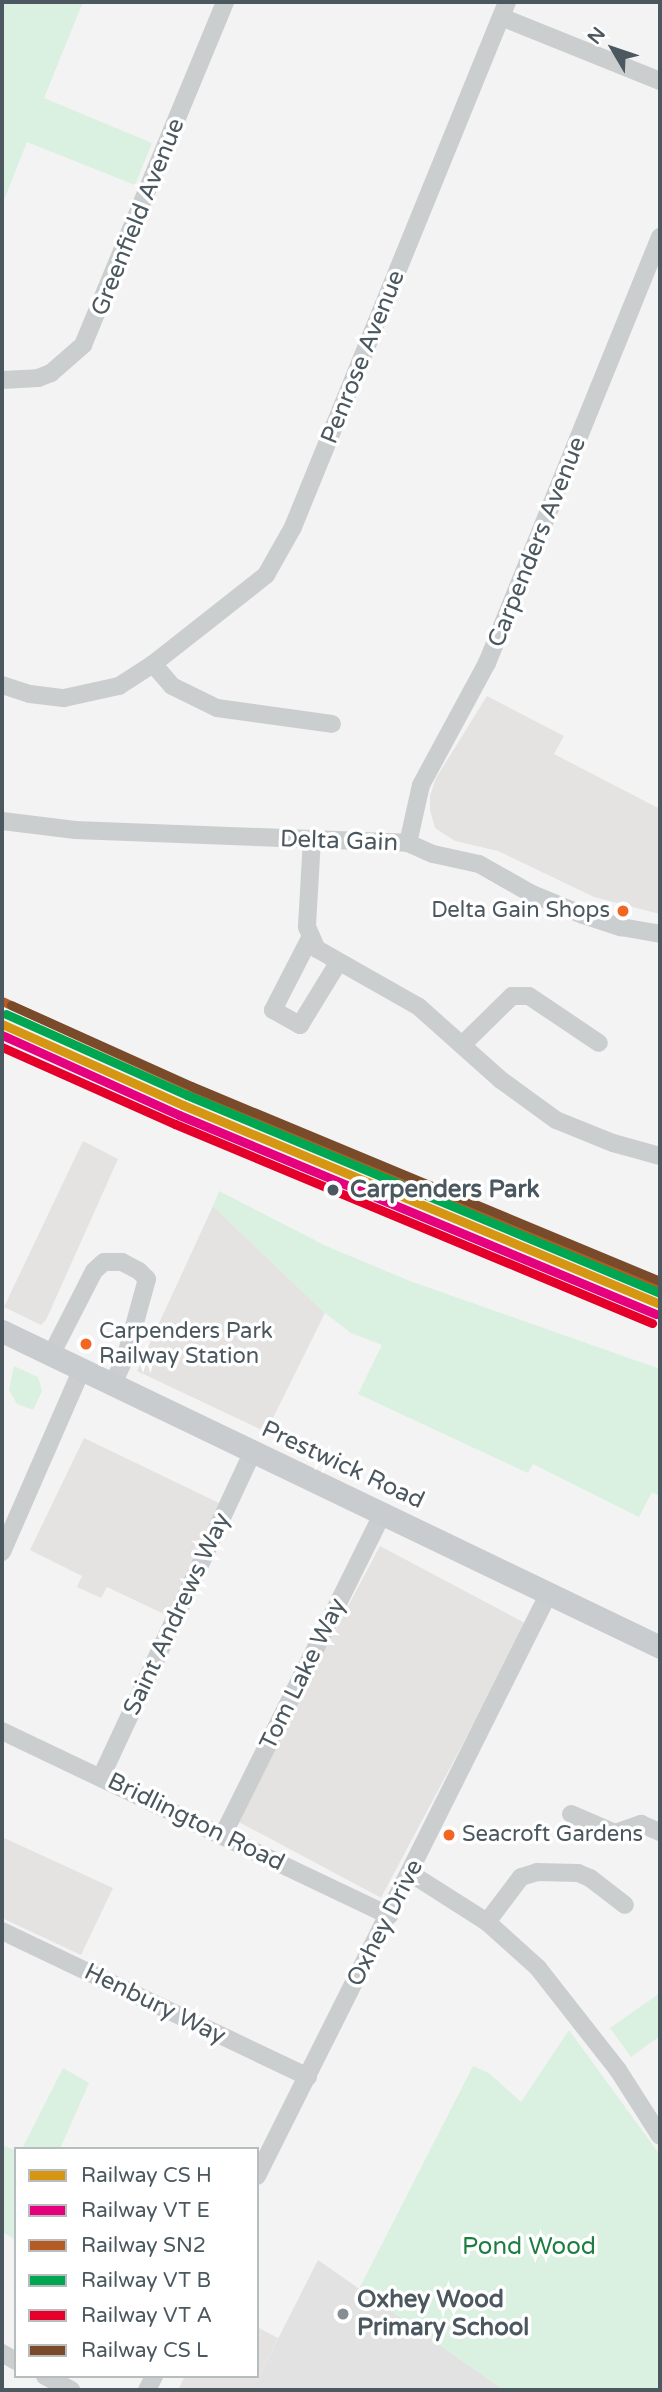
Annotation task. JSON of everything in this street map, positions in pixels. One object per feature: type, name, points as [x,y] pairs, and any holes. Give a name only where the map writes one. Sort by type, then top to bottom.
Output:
[{"type":"main road","name":"Prestwick Road","points":[[2,1331],[660,1647]]},
{"type":"street","name":"Greenfield Avenue","points":[[2,380],[28,380],[51,373],[83,345],[225,2]]},
{"type":"street","points":[[504,9],[660,81]]},
{"type":"street","name":"Penrose Avenue","points":[[2,685],[43,696],[81,696],[118,686],[153,664],[260,582],[285,545],[504,9]]},
{"type":"street","name":"Carpenders Avenue","points":[[408,843],[421,785],[487,663],[660,237]]},
{"type":"street","points":[[153,664],[173,686],[217,708],[332,724]]},
{"type":"street","name":"Delta Gain","points":[[2,821],[75,830],[408,843],[433,854],[479,864],[530,893],[583,915],[621,927],[660,934]]},
{"type":"street","points":[[312,839],[307,927],[317,949],[397,992],[437,1021],[516,1092],[556,1120],[613,1143],[660,1156]]},
{"type":"street","points":[[310,938],[273,1010],[300,1026],[338,962]]},
{"type":"street","points":[[462,1045],[512,996],[528,996],[599,1043]]},
{"type":"street","points":[[51,1355],[94,1271],[104,1262],[122,1262],[139,1271],[147,1279],[126,1355],[113,1384]]},
{"type":"street","points":[[2,1552],[82,1369]]},
{"type":"street","name":"Saint Andrews Way","points":[[102,1777],[253,1451]]},
{"type":"street","name":"Tom Lake Way","points":[[223,1835],[383,1512]]},
{"type":"street","name":"Oxhey Drive","points":[[259,2172],[548,1595]]},
{"type":"street","name":"Bridlington Road","points":[[2,1731],[389,1916]]},
{"type":"street","points":[[571,1814],[615,1833],[641,1824],[660,1832]]},
{"type":"street","points":[[487,1922],[521,1877],[537,1872],[578,1873],[590,1878],[625,1905]]},
{"type":"street","points":[[410,1874],[487,1922],[555,1987],[618,2070],[660,2136]]},
{"type":"street","name":"Henbury Way","points":[[2,1931],[308,2077]]},
{"type":"street","points":[[49,2378],[71,2390]]},
{"type":"shaded area","name":"Delta Gain Shops","points":[[487,696],[564,736],[554,754],[660,809],[660,914],[594,897],[498,851],[455,841],[435,828],[430,810],[430,796],[436,778]]},
{"type":"shaded area","points":[[83,1141],[118,1159],[46,1320],[41,1325],[4,1307]]},
{"type":"shaded area","points":[[213,1206],[325,1313],[266,1432],[137,1371]]},
{"type":"shaded area","points":[[84,1438],[219,1503],[166,1615],[107,1587],[101,1598],[77,1587],[82,1576],[30,1550]]},
{"type":"shaded area","points":[[380,1546],[527,1624],[381,1898],[234,1820]]},
{"type":"shaded area","points":[[2,1837],[113,1888],[81,1955],[2,1918]]},
{"type":"shaded area","name":"Oxhey Wood Primary School","points":[[318,2260],[504,2390],[252,2390]]},
{"type":"shaded area","points":[[259,2328],[278,2338],[259,2376]]},
{"type":"shaded area","points":[[184,2378],[258,2378],[252,2390],[178,2390]]},
{"type":"green space","points":[[2,2],[83,2],[44,98],[152,143],[135,185],[27,142],[2,205]]},
{"type":"green space","points":[[219,1191],[326,1246],[410,1281],[660,1369],[660,1496],[652,1492],[639,1517],[533,1464],[528,1473],[358,1394],[382,1345],[351,1333],[325,1313],[213,1206]]},
{"type":"green space","points":[[14,1366],[38,1377],[42,1391],[33,1410],[17,1404],[9,1390]]},
{"type":"green space","points":[[660,1993],[660,2036],[631,2057],[610,2028]]},
{"type":"green space","name":"Pond Wood","points":[[569,2030],[660,2155],[660,2390],[504,2390],[359,2289],[473,2066],[489,2073],[521,2102]]},
{"type":"green space","points":[[63,2068],[89,2083],[61,2147],[23,2147]]},
{"type":"green space","points":[[2,2145],[14,2150],[14,2238],[2,2232]]},
{"type":"transit line","points":[[11,1005],[191,1086],[660,1281]]},
{"type":"transit line","points":[[6,1014],[187,1095],[660,1293]]},
{"type":"transit line","points":[[2,1024],[183,1105],[660,1304]]},
{"type":"transit line","points":[[2,1035],[179,1115],[656,1314]]},
{"type":"transit line","points":[[2,1047],[175,1124],[652,1323]]},
{"type":"rail line","name":"SN2","points":[[2,1001],[195,1089],[660,1284]]},
{"type":"place","name":"Delta Gain Shops","points":[[623,911]]},
{"type":"place","name":"Carpenders Park","points":[[333,1190]]},
{"type":"place","name":"Carpenders Park Railway Station","points":[[86,1344]]},
{"type":"place","name":"Seacroft Gardens","points":[[449,1835]]},
{"type":"place","name":"Oxhey Wood Primary School","points":[[343,2314]]}]
